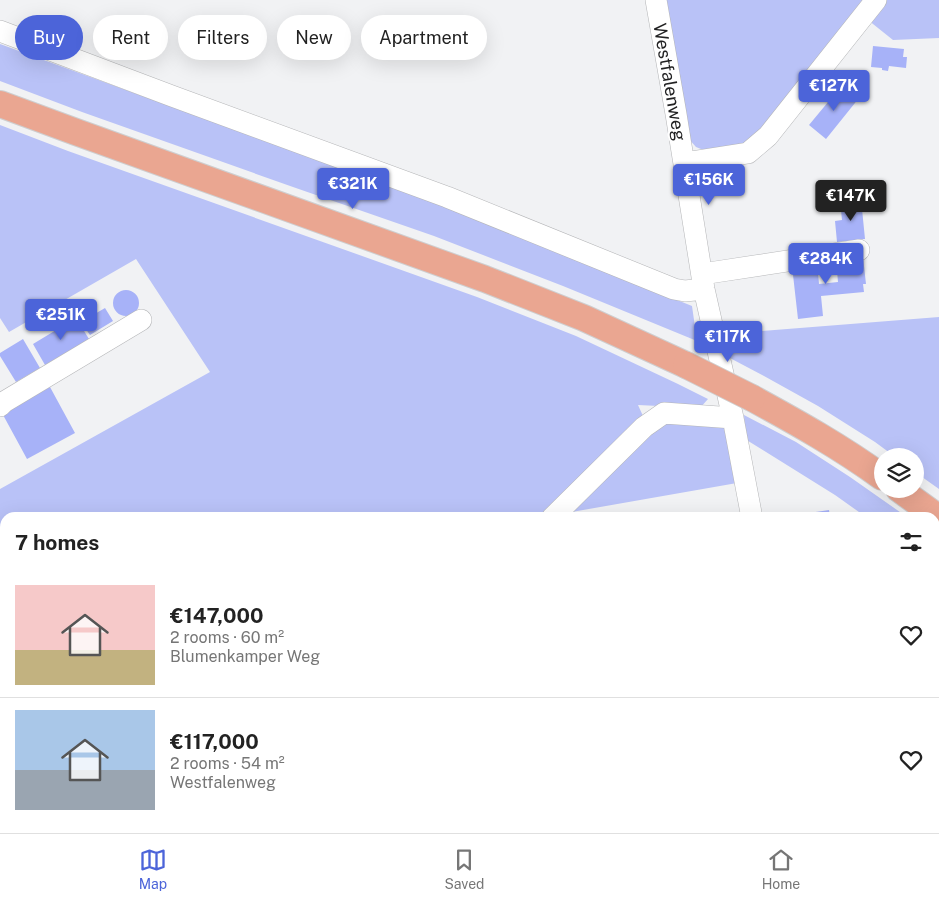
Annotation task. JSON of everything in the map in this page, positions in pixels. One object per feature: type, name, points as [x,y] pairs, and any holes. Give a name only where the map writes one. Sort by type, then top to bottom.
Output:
[{"type":"main road","points":[[0,104],[485,279],[584,318],[686,364],[752,398],[804,426],[874,471]]},
{"type":"main road","points":[[911,498],[931,512]]},
{"type":"street","name":"Westfalenweg","points":[[656,0],[703,281],[733,418],[751,512]]},
{"type":"street","points":[[684,163],[748,153],[768,136],[876,0]]},
{"type":"street","points":[[0,31],[447,197],[674,289],[685,291],[703,281],[859,250]]},
{"type":"street","points":[[0,406],[141,320]]},
{"type":"street","points":[[558,512],[644,427],[664,413],[733,418]]},
{"type":"shaded area","points":[[662,0],[865,0],[750,145],[706,151],[696,147],[689,139]]},
{"type":"shaded area","points":[[884,0],[939,0],[939,38],[893,40],[868,20]]},
{"type":"shaded area","points":[[0,44],[15,49],[15,60],[44,60],[443,206],[692,306],[697,341],[434,236],[82,112],[0,81]]},
{"type":"shaded area","points":[[0,125],[477,297],[576,336],[708,399],[700,408],[638,405],[643,416],[548,512],[0,512],[0,489],[210,372],[136,259],[9,332],[0,318]]},
{"type":"shaded area","points":[[939,317],[939,489],[924,478],[924,448],[883,448],[818,406],[728,357],[723,334]]},
{"type":"shaded area","points":[[744,415],[796,442],[874,494],[874,498],[880,498],[900,512],[859,512],[745,439]]},
{"type":"shaded area","points":[[662,423],[727,426],[737,483],[567,512]]},
{"type":"building","points":[[873,46],[904,49],[903,57],[907,57],[906,68],[889,66],[888,71],[882,70],[882,68],[871,67]]},
{"type":"building","points":[[843,84],[859,98],[826,139],[809,125]]},
{"type":"building","points":[[861,199],[865,239],[837,242],[835,221],[842,220],[840,201]]},
{"type":"building","points":[[863,257],[866,284],[863,284],[864,292],[821,296],[823,316],[798,319],[792,266],[817,262],[819,284],[838,282],[836,260]]},
{"type":"building","points":[[126,290],[135,294],[139,303],[135,312],[126,316],[117,312],[113,303],[117,294]]},
{"type":"building","points":[[105,308],[113,321],[90,335],[81,322]]},
{"type":"building","points":[[76,318],[89,339],[45,365],[33,344]]},
{"type":"building","points":[[23,339],[40,368],[16,382],[0,353]]},
{"type":"building","points":[[50,387],[75,433],[27,459],[2,413]]}]
